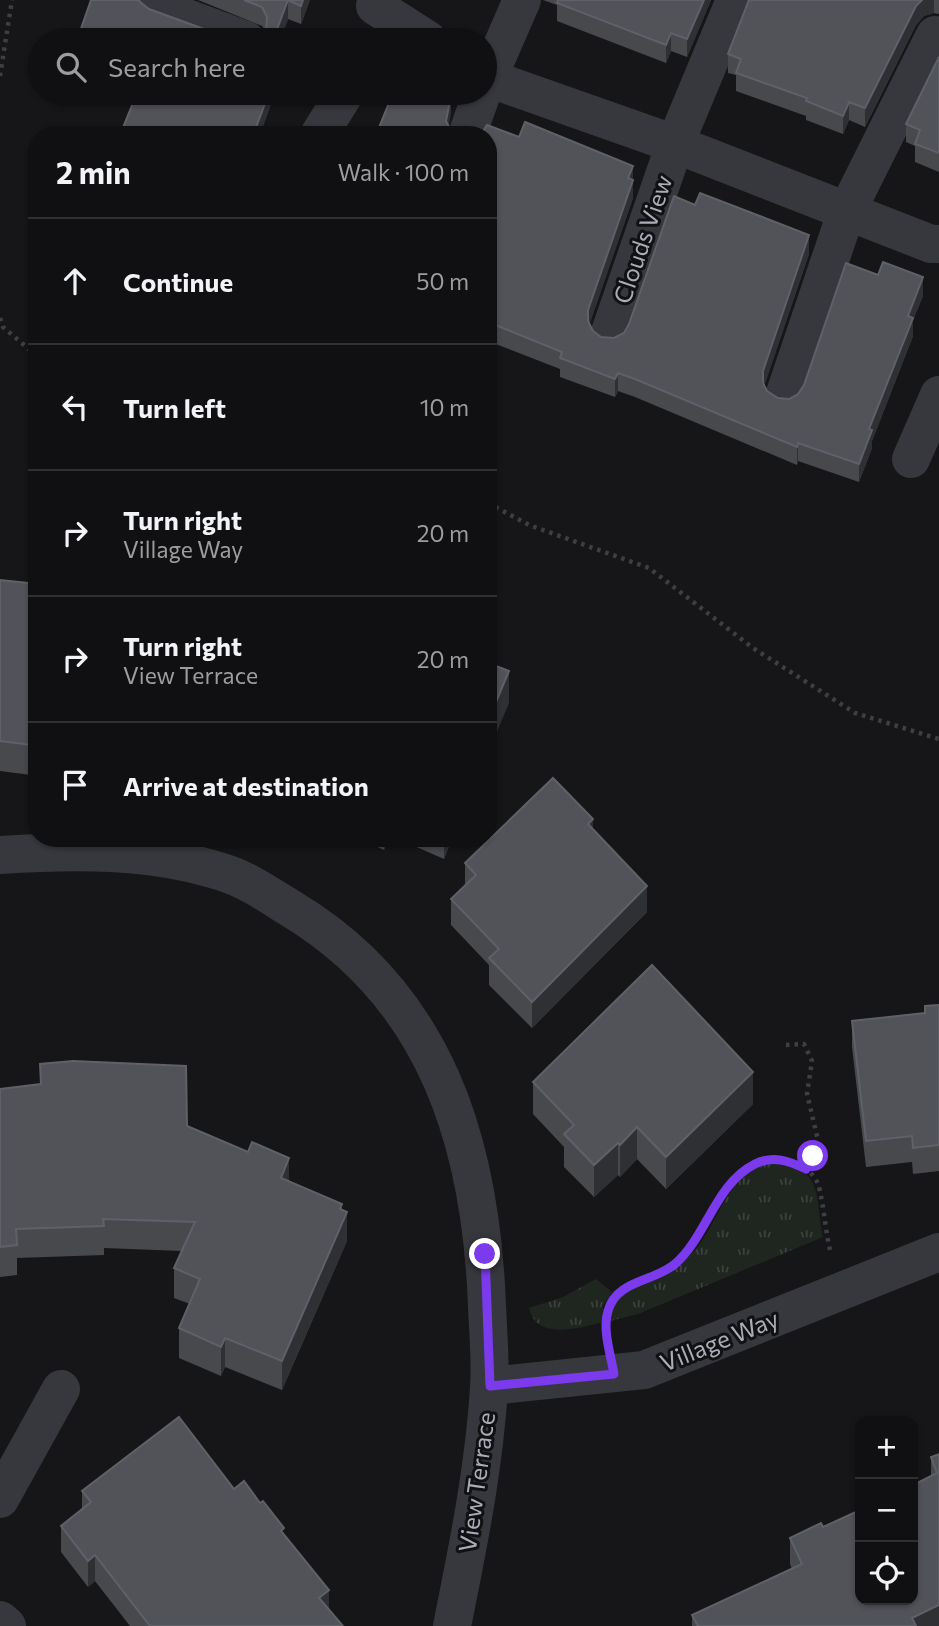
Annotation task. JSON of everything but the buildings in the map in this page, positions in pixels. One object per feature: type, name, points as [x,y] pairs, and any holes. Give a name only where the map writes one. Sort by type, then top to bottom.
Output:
[{"type":"street","points":[[497,56],[522,0]]},
{"type":"street","name":"Clouds View","points":[[609,335],[675,144],[735,0]]},
{"type":"street","points":[[157,7],[214,28]]},
{"type":"street","points":[[381,16],[404,28]]},
{"type":"street","points":[[783,396],[846,213],[934,35]]},
{"type":"street","name":"Clouds View","points":[[497,87],[675,144],[846,213],[931,244],[939,244]]},
{"type":"street","points":[[325,126],[338,105]]},
{"type":"street","points":[[470,126],[477,105]]},
{"type":"street","name":"View Terrace","points":[[0,855],[75,850],[173,859],[225,873],[320,926],[363,964],[397,1004],[428,1050],[451,1099],[469,1154],[485,1254],[490,1386],[474,1518],[452,1626]]},
{"type":"street","name":"Village Way","points":[[490,1386],[644,1370],[939,1252]]},
{"type":"street","points":[[0,1499],[61,1389]]},
{"type":"street","points":[[0,1619],[7,1626]]},
{"type":"path","points":[[0,76],[12,0]]},
{"type":"path","points":[[0,318],[1,327],[28,349]]},
{"type":"path","points":[[497,508],[529,524],[649,568],[753,648],[855,713],[939,739]]},
{"type":"path","points":[[786,1045],[804,1044],[812,1061],[807,1094],[818,1140],[806,1169]]},
{"type":"path","points":[[614,1374],[607,1311],[615,1295],[674,1265],[694,1245],[721,1196],[755,1164],[775,1159],[806,1169],[817,1181],[826,1237],[842,1291]]},
{"type":"green space","points":[[776,1162],[792,1165],[810,1179],[818,1199],[823,1237],[638,1314],[610,1321],[612,1309],[628,1292],[688,1257],[699,1245],[734,1187],[745,1176],[759,1167]]},
{"type":"green space","points":[[596,1279],[612,1292],[603,1306],[604,1322],[560,1330],[550,1329],[534,1319],[529,1308],[563,1297]]},
{"type":"route","points":[[485,1254],[490,1386],[545,1383],[614,1374],[607,1311],[615,1295],[628,1286],[674,1265],[694,1245],[721,1196],[755,1164],[775,1159],[806,1169],[813,1156]]}]
